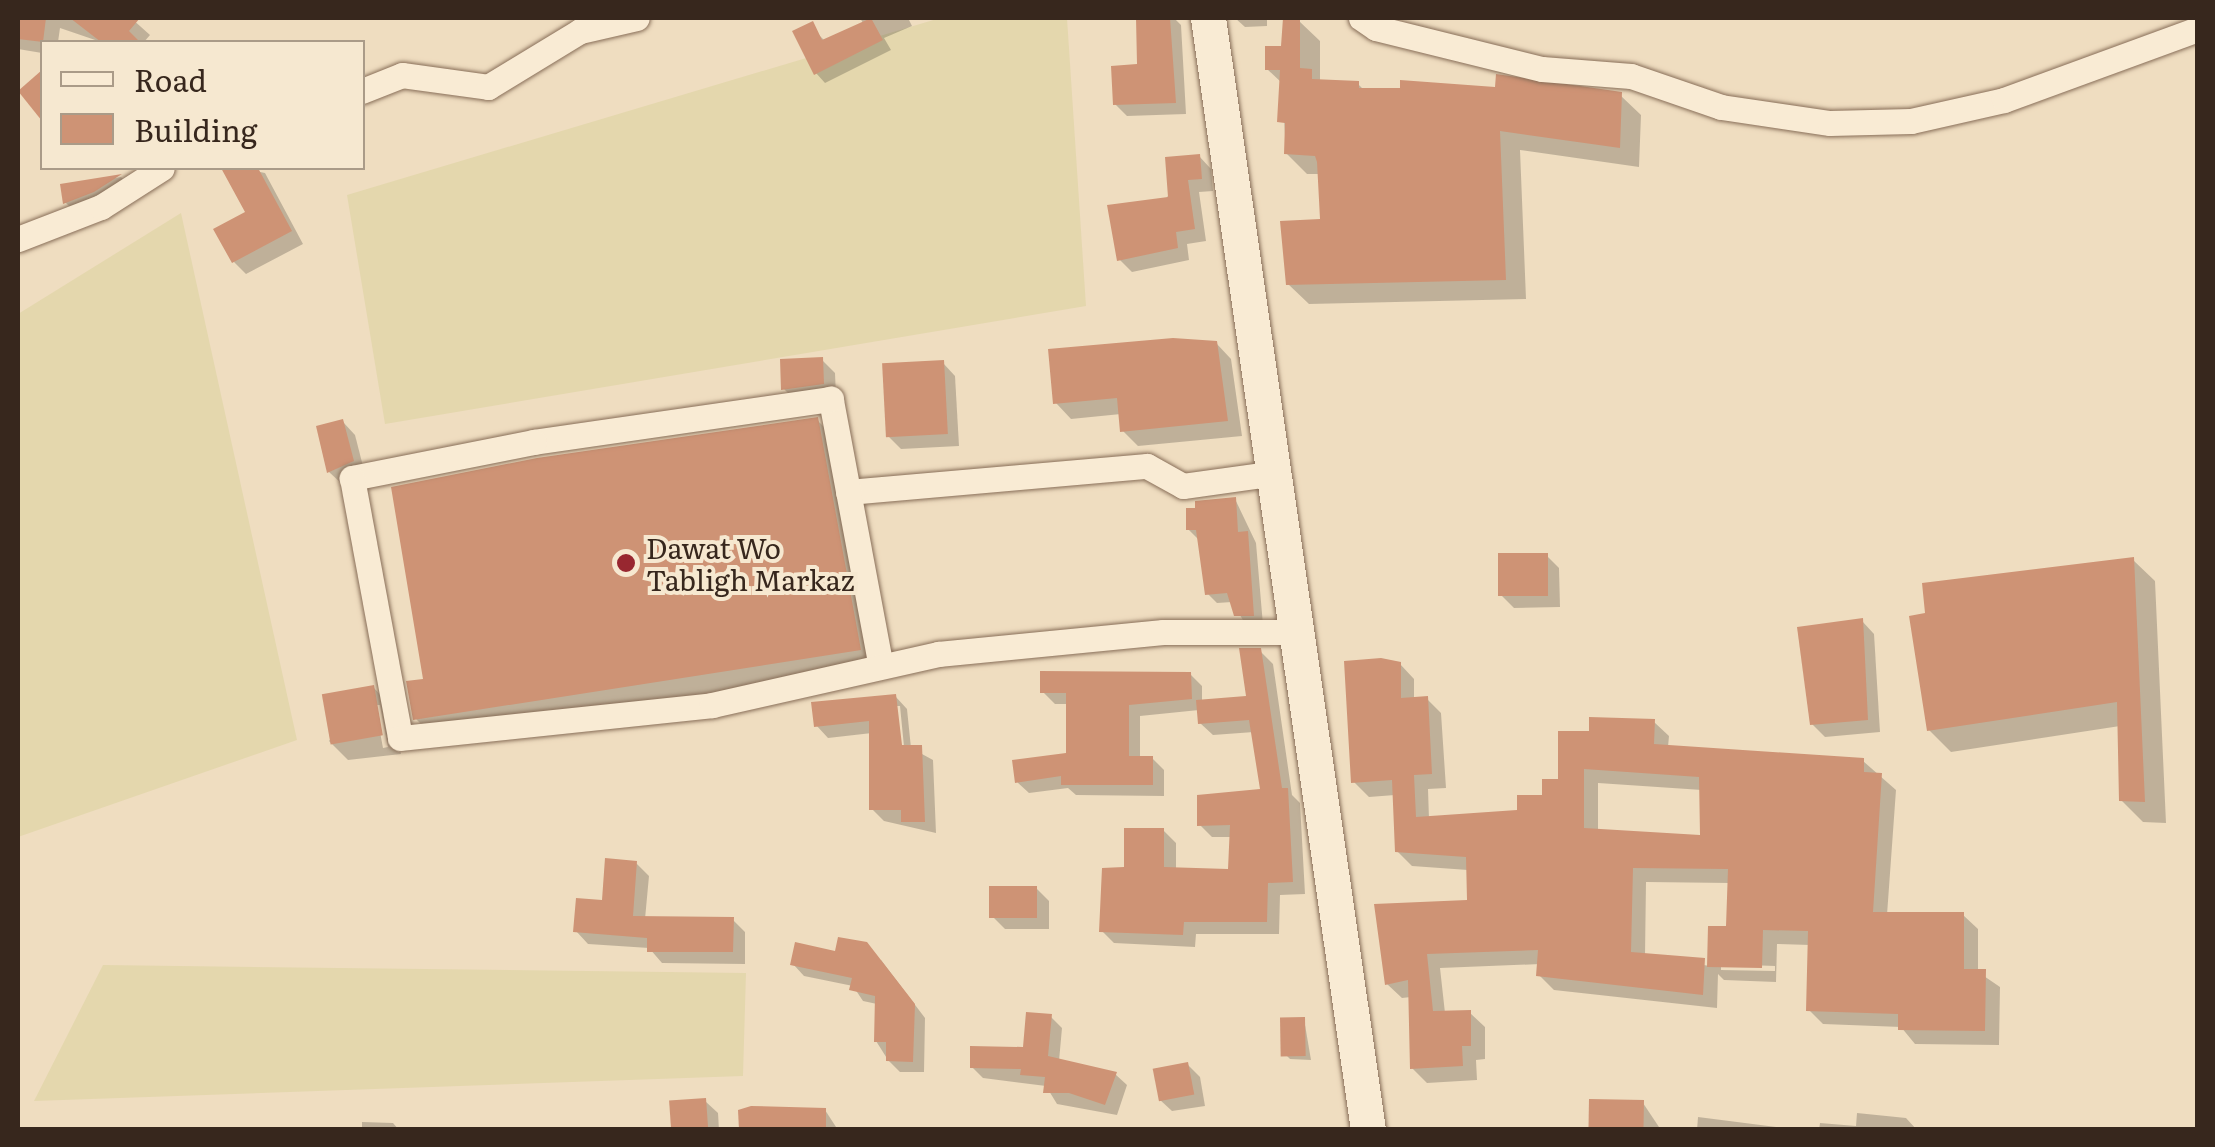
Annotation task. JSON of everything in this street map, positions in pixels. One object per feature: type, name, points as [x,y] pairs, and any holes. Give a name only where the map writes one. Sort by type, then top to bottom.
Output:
[{"type":"main road","points":[[1208,18],[1368,1130]]},
{"type":"street","points":[[365,90],[402,75],[488,87],[580,32],[636,18]]},
{"type":"street","points":[[1362,18],[1376,28],[1542,69],[1630,76],[1721,107],[1830,123],[1911,121],[2004,100],[2198,28]]},
{"type":"street","points":[[18,239],[101,207],[159,170]]},
{"type":"street","points":[[880,662],[832,399],[534,442],[352,478],[400,738],[712,705],[880,662],[1164,632],[1298,632]]},
{"type":"street","points":[[848,492],[1147,466],[1183,486],[1275,473]]},
{"type":"shaded area","points":[[940,18],[1067,18],[1086,306],[385,424],[347,195]]},
{"type":"shaded area","points":[[181,213],[297,740],[18,837],[18,314]]},
{"type":"shaded area","points":[[103,965],[746,973],[743,1076],[34,1101]]},
{"type":"building","points":[[18,18],[46,18],[43,40],[18,39]]},
{"type":"building","points":[[70,18],[140,18],[129,31],[138,40],[98,40]]},
{"type":"building","points":[[871,18],[883,40],[814,75],[792,31],[813,21],[822,40]]},
{"type":"building","points":[[1136,18],[1170,18],[1176,103],[1113,105],[1111,66],[1137,64]]},
{"type":"building","points":[[1283,18],[1300,18],[1300,68],[1312,69],[1312,79],[1359,81],[1359,88],[1400,88],[1400,80],[1495,87],[1496,74],[1622,92],[1620,148],[1500,131],[1506,280],[1286,285],[1280,221],[1320,219],[1315,156],[1284,154],[1285,123],[1277,122],[1280,70],[1265,70],[1265,46],[1281,46]]},
{"type":"building","points":[[40,72],[40,118],[18,91]]},
{"type":"building","points":[[1200,154],[1202,179],[1188,180],[1195,229],[1176,232],[1178,248],[1117,261],[1107,205],[1168,197],[1165,157]]},
{"type":"building","points":[[222,170],[259,170],[292,231],[232,263],[213,229],[245,212]]},
{"type":"building","points":[[122,174],[94,192],[63,204],[60,184]]},
{"type":"building","points":[[1173,338],[1217,341],[1228,421],[1120,432],[1117,398],[1053,404],[1048,349]]},
{"type":"building","points":[[823,357],[824,384],[781,390],[780,359]]},
{"type":"building","points":[[944,360],[948,434],[886,437],[882,363]]},
{"type":"building","name":"Dawat Wo Tabligh Markaz","points":[[818,417],[861,650],[413,720],[406,681],[423,679],[391,487],[537,458]]},
{"type":"building","points":[[343,419],[354,461],[327,473],[316,426]]},
{"type":"building","points":[[1236,497],[1238,532],[1248,531],[1254,616],[1234,616],[1227,593],[1205,595],[1196,530],[1186,530],[1186,508],[1195,508],[1195,501]]},
{"type":"building","points":[[1498,553],[1548,553],[1548,596],[1498,596]]},
{"type":"building","points":[[2134,557],[2145,802],[2119,801],[2117,702],[1927,731],[1909,616],[1925,613],[1922,583]]},
{"type":"building","points":[[1863,618],[1868,720],[1810,725],[1797,627]]},
{"type":"building","points":[[1239,648],[1261,648],[1282,788],[1288,788],[1293,882],[1268,883],[1267,922],[1184,922],[1183,935],[1099,932],[1102,868],[1124,867],[1124,828],[1164,828],[1164,867],[1228,869],[1230,825],[1197,826],[1197,795],[1260,789],[1249,720],[1198,724],[1196,700],[1246,696]]},
{"type":"building","points":[[1381,658],[1401,662],[1401,698],[1428,696],[1432,774],[1414,775],[1416,817],[1517,810],[1517,795],[1542,795],[1542,779],[1558,779],[1558,731],[1589,731],[1589,717],[1655,719],[1654,744],[1864,758],[1864,772],[1882,773],[1873,912],[1964,912],[1964,969],[1986,969],[1985,1031],[1898,1030],[1898,1014],[1806,1011],[1808,931],[1763,930],[1762,968],[1707,967],[1708,926],[1726,926],[1728,869],[1633,868],[1631,952],[1705,958],[1703,995],[1536,976],[1538,950],[1427,954],[1433,1011],[1471,1010],[1471,1046],[1462,1046],[1463,1066],[1410,1069],[1408,980],[1385,985],[1374,904],[1467,900],[1466,857],[1395,852],[1392,780],[1351,783],[1344,661]],"holes":[[[1584,769],[1699,777],[1700,835],[1584,828]]]},
{"type":"building","points":[[1040,671],[1191,672],[1192,699],[1129,705],[1129,756],[1153,756],[1153,785],[1061,785],[1061,776],[1015,783],[1012,760],[1066,753],[1066,693],[1040,693]]},
{"type":"building","points":[[374,685],[383,735],[331,744],[322,694]]},
{"type":"building","points":[[896,694],[902,745],[922,745],[925,822],[901,822],[901,810],[869,810],[869,721],[814,727],[811,702]]},
{"type":"building","points":[[605,858],[637,861],[633,916],[734,917],[733,952],[647,952],[647,938],[573,932],[576,898],[602,900]]},
{"type":"building","points":[[989,886],[1037,886],[1037,918],[989,918]]},
{"type":"building","points":[[838,937],[867,942],[915,1004],[913,1062],[886,1061],[886,1042],[874,1042],[875,996],[849,990],[852,978],[790,965],[795,942],[835,951]]},
{"type":"building","points":[[1026,1012],[1052,1014],[1048,1056],[1117,1072],[1105,1105],[1069,1093],[1043,1093],[1045,1077],[1020,1075],[1021,1069],[970,1068],[970,1046],[1023,1047]]},
{"type":"building","points":[[1280,1017],[1305,1017],[1306,1056],[1281,1056]]},
{"type":"building","points":[[1188,1062],[1194,1094],[1159,1101],[1153,1069]]},
{"type":"building","points":[[706,1098],[708,1130],[671,1130],[669,1101]]},
{"type":"building","points":[[1589,1099],[1644,1100],[1643,1130],[1588,1130]]},
{"type":"building","points":[[751,1106],[826,1108],[826,1130],[739,1130],[738,1110]]},
{"type":"place","name":"Dawat Wo Tabligh Markaz","points":[[626,563]]}]
